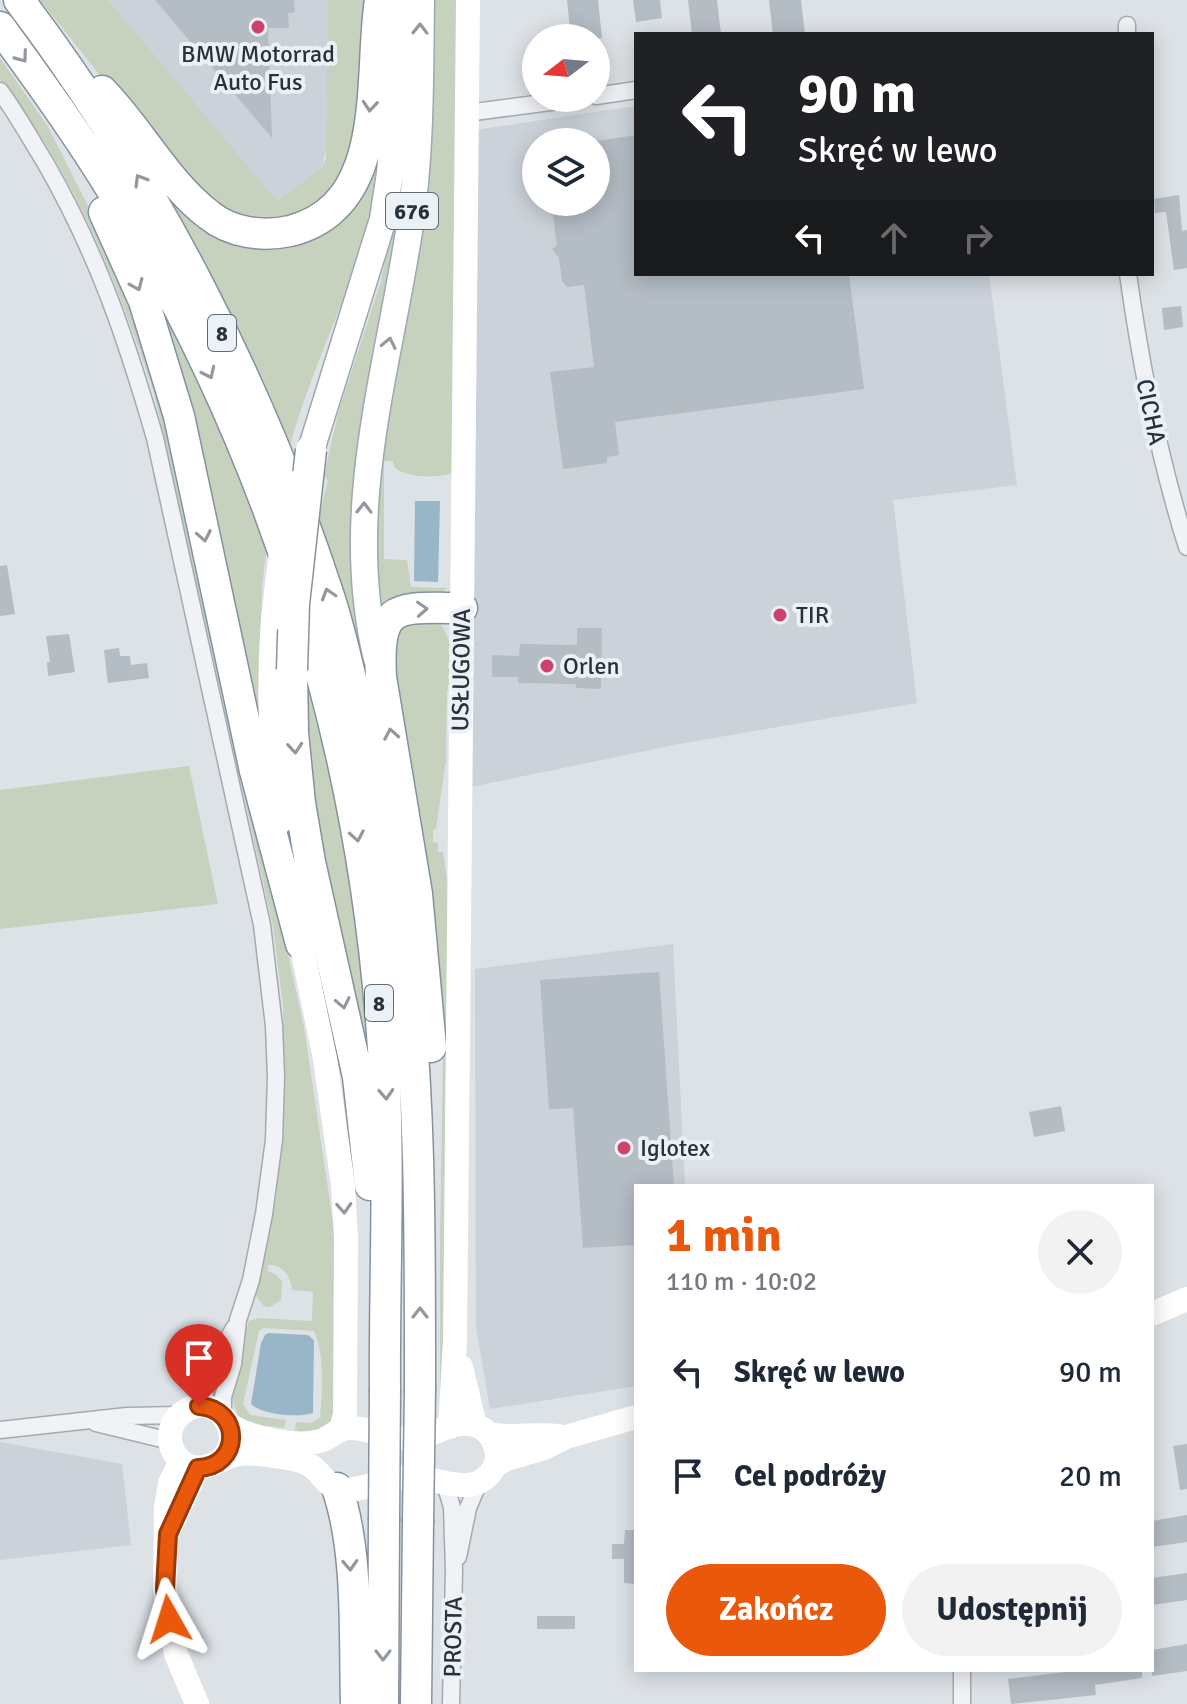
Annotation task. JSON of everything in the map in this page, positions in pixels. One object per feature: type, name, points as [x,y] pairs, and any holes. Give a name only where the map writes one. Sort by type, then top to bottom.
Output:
[{"type":"highway","name":"8","points":[[19,0],[133,168],[207,300],[268,431],[328,593],[372,770],[403,947],[414,1086],[420,1236],[416,1704]]},
{"type":"highway","points":[[37,25],[116,105],[188,197],[211,217],[230,227],[263,234],[301,228],[322,216],[344,197],[357,178],[367,147],[380,0]]},
{"type":"highway","name":"8","points":[[0,27],[116,197],[167,286],[246,453],[286,554],[323,677],[364,879],[382,1031],[387,1129],[383,1704]]},
{"type":"highway","points":[[44,88],[120,245],[163,357],[179,416],[255,771],[301,944]]},
{"type":"highway","points":[[311,450],[294,604],[293,733],[310,862],[358,1077],[384,1333]]},
{"type":"highway","points":[[420,1236],[429,1141],[431,1028],[413,865],[381,677],[380,642],[389,619],[401,611],[462,608]]},
{"type":"highway","points":[[328,1480],[344,1510],[350,1554],[356,1704]]},
{"type":"main road","name":"676","points":[[311,450],[383,219],[393,130],[395,0]]},
{"type":"main road","name":"676","points":[[381,677],[364,586],[364,490],[414,200],[421,0]]},
{"type":"street","name":"USŁUGOWA","points":[[455,1341],[468,0]]},
{"type":"street","points":[[610,94],[634,90]]},
{"type":"street","points":[[0,91],[27,132],[85,236],[134,364],[155,438],[262,925],[274,1026],[274,1140],[251,1280],[238,1320],[189,1410],[173,1424],[192,1458]]},
{"type":"street","points":[[467,113],[522,106]]},
{"type":"street","name":"CICHA","points":[[1128,276],[1139,355],[1159,448],[1182,512],[1187,547]]},
{"type":"street","points":[[311,450],[299,478],[286,524],[273,618],[268,702],[279,819],[325,1059],[343,1185],[346,1238],[345,1398],[333,1434],[318,1452],[328,1480]]},
{"type":"street","points":[[1154,1313],[1187,1299]]},
{"type":"street","points":[[197,1704],[176,1654],[169,1619],[165,1577],[166,1508],[170,1483],[192,1458],[231,1444],[223,1397],[233,1364],[238,1320]]},
{"type":"street","points":[[450,1427],[455,1341]]},
{"type":"street","points":[[455,1341],[482,1430],[495,1448],[487,1474]]},
{"type":"street","points":[[0,1430],[214,1409],[226,1420],[262,1439],[312,1443],[354,1429],[408,1439],[428,1436],[450,1427],[482,1430],[502,1437],[543,1434],[566,1437]]},
{"type":"street","points":[[83,1420],[192,1458],[267,1455],[309,1463],[328,1480],[351,1490],[406,1476],[465,1485],[487,1474],[504,1460],[544,1448],[566,1437],[634,1418]]},
{"type":"street","name":"PROSTA","points":[[454,1570],[468,1508],[487,1474]]},
{"type":"street","name":"PROSTA","points":[[444,1481],[452,1507],[454,1570],[451,1704]]},
{"type":"street","points":[[962,1672],[962,1704]]},
{"type":"shaded area","points":[[101,0],[328,0],[326,150],[322,167],[277,201]]},
{"type":"shaded area","points":[[634,106],[634,276],[989,276],[1017,485],[893,500],[917,703],[679,744],[471,787],[475,130]]},
{"type":"shaded area","points":[[673,944],[685,1184],[634,1184],[634,1386],[490,1409],[476,1327],[475,969]]},
{"type":"shaded area","points":[[0,1442],[122,1464],[131,1545],[0,1560]]},
{"type":"green space","points":[[40,0],[108,0],[277,201],[322,167],[326,159],[328,0],[372,0],[356,155],[316,211],[258,226],[194,194]]},
{"type":"green space","points":[[405,0],[411,0],[404,198],[363,419],[377,714],[316,528],[328,481],[324,475],[339,410],[381,281],[402,176]]},
{"type":"green space","points":[[431,0],[459,0],[454,472],[441,476],[414,475],[399,471],[393,461],[384,461],[384,559],[407,560],[411,587],[447,588],[438,597],[378,617],[372,559]]},
{"type":"green space","points":[[0,58],[47,125],[109,247],[170,419],[304,1027],[336,1243],[334,1417],[323,1433],[309,1436],[295,1430],[296,1422],[311,1423],[320,1418],[321,1362],[314,1331],[264,1328],[259,1331],[243,1404],[250,1415],[286,1420],[284,1428],[270,1426],[258,1430],[244,1421],[232,1397],[235,1366],[249,1321],[259,1318],[312,1321],[313,1292],[292,1290],[288,1276],[278,1267],[268,1265],[268,1271],[282,1281],[281,1300],[270,1307],[264,1306],[256,1296],[276,1199],[283,1132],[283,1006],[273,926],[154,393],[131,325],[90,226],[38,132],[2,83]]},
{"type":"green space","points":[[380,85],[379,167],[371,214],[288,453],[137,153],[180,206],[320,229]]},
{"type":"green space","points":[[130,245],[213,408],[267,545],[262,587],[259,738]]},
{"type":"green space","points":[[438,621],[448,637],[452,661],[451,689],[447,690],[446,760],[436,829],[433,830],[433,842],[438,843],[438,852],[443,852],[449,892],[445,1404],[440,1415],[443,1053],[387,649],[399,623]]},
{"type":"green space","points":[[305,659],[352,871],[376,1120],[307,777]]},
{"type":"green space","points":[[189,766],[218,904],[0,929],[0,790]]},
{"type":"water","points":[[415,501],[440,501],[438,582],[414,581]]},
{"type":"water","points":[[269,1333],[308,1335],[314,1340],[313,1413],[280,1414],[263,1411],[251,1404],[261,1343]]},
{"type":"building","points":[[155,0],[294,0],[295,12],[288,13],[289,28],[268,28],[272,138]]},
{"type":"building","points":[[567,0],[598,0],[601,24],[570,24]]},
{"type":"building","points":[[633,0],[660,0],[662,18],[636,22]]},
{"type":"building","points":[[688,0],[717,0],[721,32],[692,32]]},
{"type":"building","points":[[769,0],[801,0],[805,32],[773,32]]},
{"type":"building","points":[[634,135],[634,276],[849,276],[864,389],[615,422],[619,455],[607,457],[607,463],[563,469],[550,372],[594,367],[584,285],[567,287],[562,281],[559,258],[552,249],[557,245],[553,216],[610,216],[610,139]]},
{"type":"building","points":[[1179,195],[1182,231],[1187,230],[1187,268],[1174,270],[1166,212],[1155,213],[1154,199]]},
{"type":"building","points":[[1181,306],[1183,327],[1164,330],[1162,308]]},
{"type":"building","points":[[7,565],[15,614],[0,616],[0,566]]},
{"type":"building","name":"Orlen","points":[[577,628],[602,628],[601,689],[576,688],[576,684],[518,683],[518,677],[492,677],[492,655],[519,656],[520,644],[577,645]]},
{"type":"building","points":[[69,634],[75,672],[48,676],[47,662],[50,662],[46,636]]},
{"type":"building","points":[[119,648],[120,656],[130,656],[131,665],[147,663],[149,678],[108,683],[104,650]]},
{"type":"building","name":"Iglotex","points":[[659,972],[674,1184],[634,1184],[634,1245],[583,1248],[573,1108],[549,1109],[540,980]]},
{"type":"building","points":[[1061,1106],[1065,1131],[1034,1137],[1029,1112]]},
{"type":"building","points":[[1187,1444],[1187,1489],[1180,1490],[1173,1446]]},
{"type":"building","points":[[1187,1515],[1187,1542],[1154,1547],[1154,1521]]},
{"type":"building","points":[[625,1530],[634,1530],[634,1584],[624,1583],[624,1559],[612,1559],[612,1544],[624,1544]]},
{"type":"building","points":[[1187,1573],[1187,1600],[1154,1605],[1154,1578]]},
{"type":"building","points":[[537,1616],[575,1616],[575,1629],[537,1629]]},
{"type":"building","points":[[1187,1644],[1187,1671],[1152,1676],[1154,1650]]},
{"type":"building","points":[[1066,1672],[1142,1672],[1142,1678],[1095,1685],[1096,1695],[1011,1704],[1008,1679]]},
{"type":"place","name":"BMW Motorrad Auto Fus","points":[[258,27]]},
{"type":"place","name":"TIR","points":[[780,615]]},
{"type":"place","name":"Orlen","points":[[547,666]]},
{"type":"place","name":"Iglotex","points":[[624,1148]]},
{"type":"route","points":[[169,1619],[165,1589],[168,1534],[198,1468],[210,1467],[220,1461],[231,1444],[231,1431],[223,1414],[199,1406]]}]
